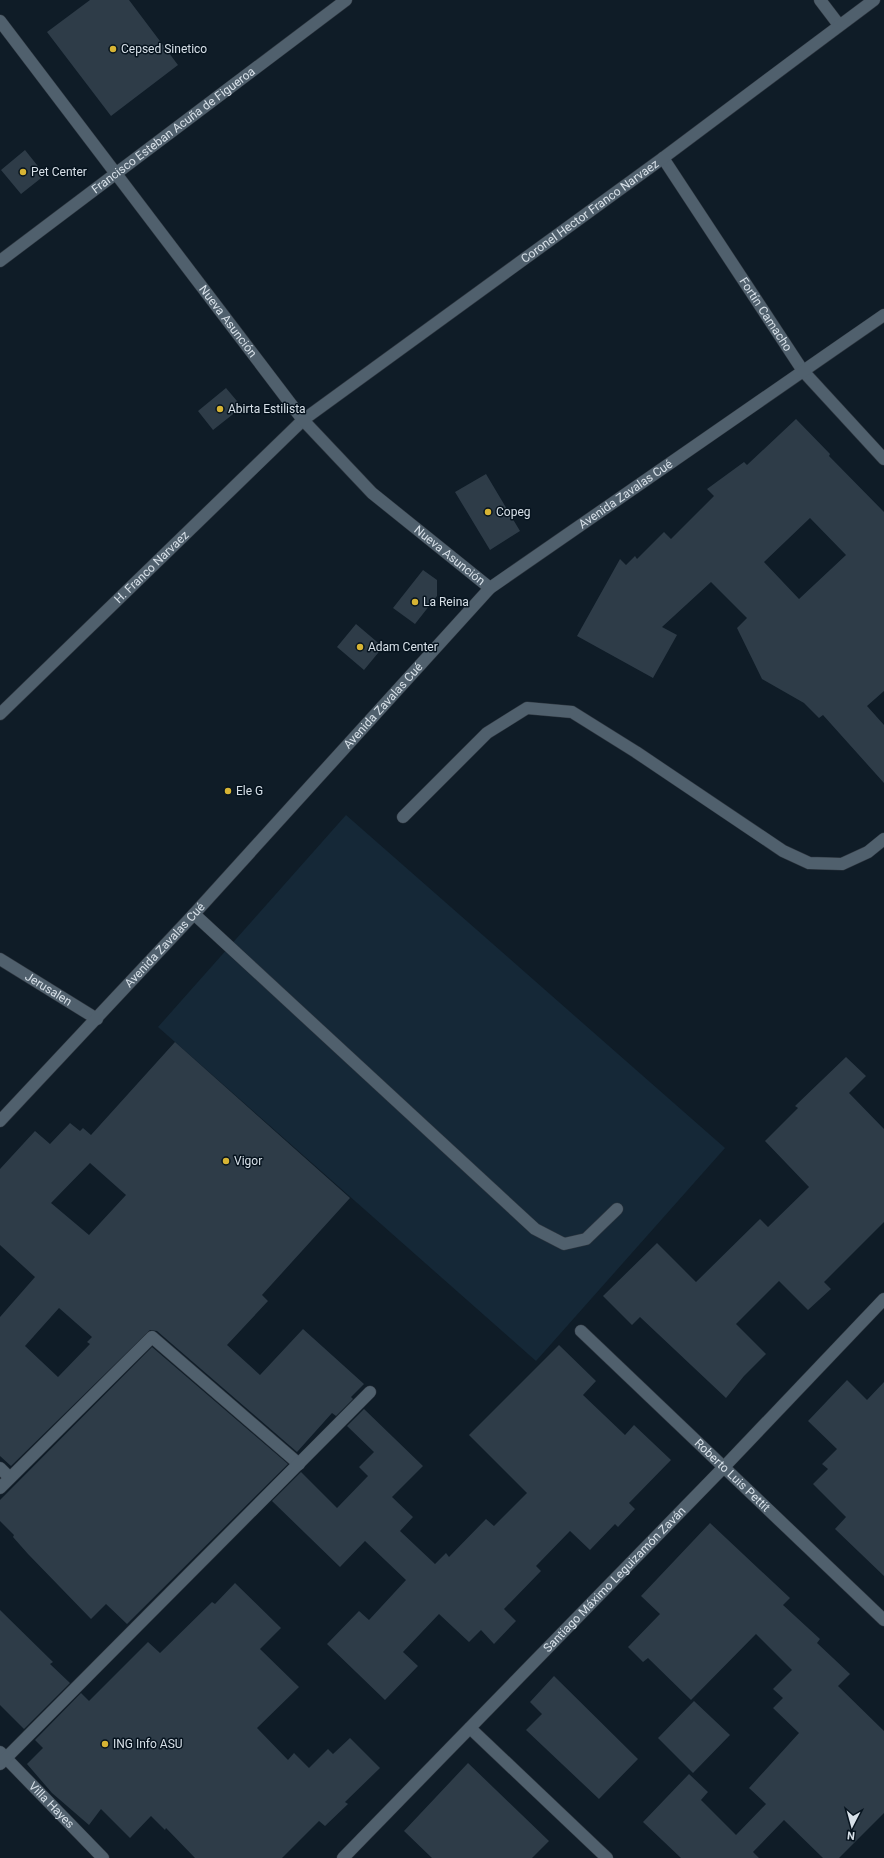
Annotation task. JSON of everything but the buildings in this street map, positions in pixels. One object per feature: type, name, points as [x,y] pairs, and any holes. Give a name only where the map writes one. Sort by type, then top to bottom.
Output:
[{"type":"street","name":"Francisco Esteban Acuña de Figueroa","points":[[0,261],[346,0]]},
{"type":"street","points":[[820,0],[839,26]]},
{"type":"street","name":"Coronel Hector Franco Narvaez","points":[[303,420],[663,158],[874,0]]},
{"type":"street","name":"Nueva Asunción","points":[[0,21],[303,420],[372,493],[490,588]]},
{"type":"street","name":"Fortín Camacho","points":[[663,158],[803,371],[884,459]]},
{"type":"street","name":"Avenida Zavalas Cué","points":[[0,1121],[194,914],[490,588],[884,316]]},
{"type":"street","name":"H. Franco Narvaez","points":[[0,714],[303,420]]},
{"type":"street","points":[[403,817],[487,733],[527,708],[572,712],[636,752],[783,851],[810,863],[842,864],[868,852],[884,839]]},
{"type":"street","points":[[194,914],[535,1229],[564,1244],[586,1239],[618,1209]]},
{"type":"street","name":"Jerusalen","points":[[0,959],[97,1019]]},
{"type":"street","name":"Santiago Máximo Leguizamón Zaván","points":[[344,1858],[724,1467],[884,1299]]},
{"type":"street","name":"Roberto Luis Pettit","points":[[581,1331],[884,1620]]},
{"type":"street","points":[[0,1488],[152,1337],[299,1464]]},
{"type":"street","points":[[2,1758],[370,1392]]},
{"type":"street","points":[[0,1468],[10,1478]]},
{"type":"street","points":[[470,1728],[607,1858]]},
{"type":"street","name":"Villa Hayes","points":[[2,1758],[103,1858]]},
{"type":"shaded area","points":[[346,815],[725,1148],[536,1361],[158,1027]]},
{"type":"place","name":"Cepsed Sinetico","points":[[113,49]]},
{"type":"place","name":"Pet Center","points":[[23,172]]},
{"type":"place","name":"Abirta Estilista","points":[[220,409]]},
{"type":"place","name":"Copeg","points":[[488,512]]},
{"type":"place","name":"La Reina","points":[[415,602]]},
{"type":"place","name":"Adam Center","points":[[360,647]]},
{"type":"place","name":"Ele G","points":[[228,791]]},
{"type":"place","name":"Vigor","points":[[226,1161]]},
{"type":"place","name":"ING Info ASU","points":[[105,1744]]}]
